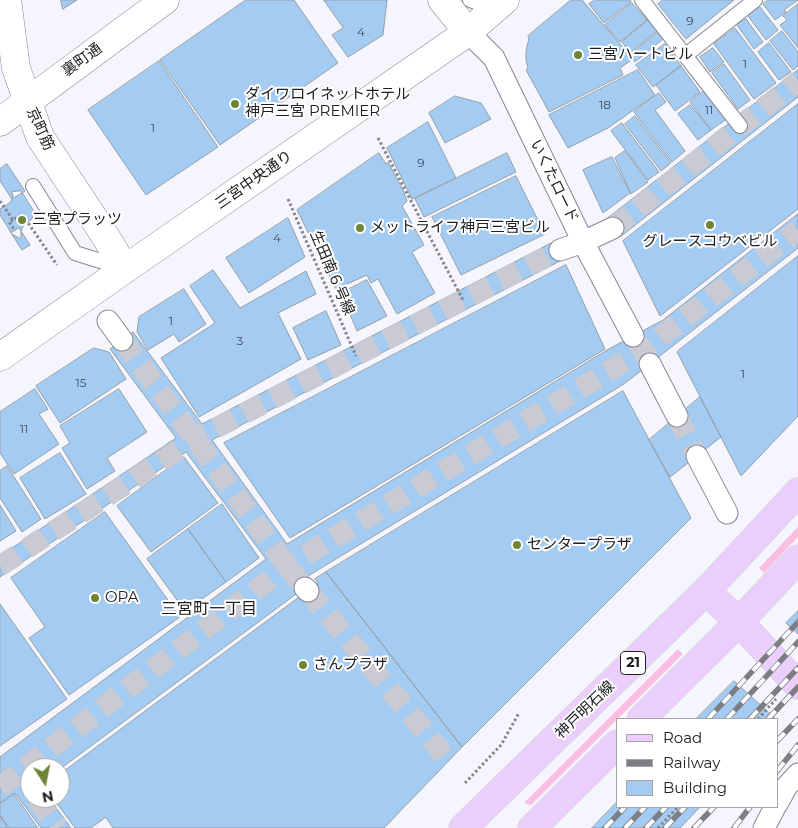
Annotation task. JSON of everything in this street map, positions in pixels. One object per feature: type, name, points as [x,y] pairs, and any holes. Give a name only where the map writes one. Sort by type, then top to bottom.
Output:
[{"type":"main road","name":"神戸明石線","points":[[464,828],[706,591],[798,492]]},
{"type":"main road","points":[[642,718],[739,622],[798,559]]},
{"type":"main road","points":[[706,591],[739,622],[787,692]]},
{"type":"main road","points":[[532,828],[616,745]]},
{"type":"street","name":"京町筋","points":[[7,0],[16,68],[40,137],[125,269]]},
{"type":"street","name":"裏町通","points":[[0,122],[165,0]]},
{"type":"street","points":[[442,0],[468,32]]},
{"type":"street","name":"三宮中央通り","points":[[0,357],[468,32],[505,0]]},
{"type":"street","name":"いくたロード","points":[[468,32],[494,58],[583,242],[633,336]]},
{"type":"street","points":[[560,250],[613,228]]},
{"type":"street","points":[[108,321],[122,340]]},
{"type":"street","points":[[650,364],[677,416]]},
{"type":"street","points":[[697,456],[726,513]]},
{"type":"street","points":[[778,802],[787,786],[798,774]]},
{"type":"street","points":[[764,828],[775,808]]},
{"type":"lane","points":[[470,0],[481,4],[505,0]]},
{"type":"lane","points":[[642,0],[740,126]]},
{"type":"lane","points":[[686,55],[755,0]]},
{"type":"lane","points":[[33,186],[75,253],[125,269]]},
{"type":"path","points":[[378,138],[463,300]]},
{"type":"path","name":"生田南６号線","points":[[288,199],[356,356]]},
{"type":"path","points":[[0,201],[13,220]]},
{"type":"path","points":[[14,231],[9,222],[22,214],[57,265]]},
{"type":"path","points":[[759,718],[787,692]]},
{"type":"path","points":[[465,783],[501,745],[519,714]]},
{"type":"path","points":[[658,828],[677,808]]},
{"type":"shaded area","points":[[798,527],[798,537],[764,573],[759,568]]},
{"type":"shaded area","points":[[678,649],[683,654],[619,718],[616,718],[616,721],[531,805],[524,803]]},
{"type":"building","points":[[61,0],[77,0],[63,9]]},
{"type":"building","name":"ダイワロイネットホテル 神戸三宮 PREMIER","points":[[246,0],[294,0],[338,63],[220,145],[160,60]]},
{"type":"building","points":[[324,0],[387,0],[383,35],[348,57],[332,35],[343,28]]},
{"type":"building","name":"三宮ハートビル","points":[[571,0],[582,0],[633,59],[620,68],[623,75],[549,112],[526,70],[528,68],[526,51],[528,36]]},
{"type":"building","points":[[595,0],[630,0],[631,2],[604,23],[589,4]]},
{"type":"building","points":[[663,0],[734,0],[686,39],[658,4]]},
{"type":"building","points":[[768,0],[798,0],[784,10],[786,12],[775,20],[763,4]]},
{"type":"building","points":[[632,3],[647,20],[620,42],[605,25]]},
{"type":"building","points":[[798,4],[798,48],[780,25],[787,20],[783,16]]},
{"type":"building","points":[[760,7],[778,30],[766,40],[748,16]]},
{"type":"building","points":[[746,19],[763,42],[754,49],[737,25]]},
{"type":"building","points":[[649,20],[657,31],[630,53],[622,42]]},
{"type":"building","points":[[735,28],[776,83],[754,99],[714,44]]},
{"type":"building","points":[[782,31],[798,52],[798,66],[793,70],[770,41]]},
{"type":"building","points":[[657,33],[663,39],[635,62],[630,55]]},
{"type":"building","points":[[769,43],[791,72],[779,80],[758,52]]},
{"type":"building","points":[[665,44],[681,66],[653,87],[636,65]]},
{"type":"building","points":[[713,48],[724,62],[710,72],[700,57]]},
{"type":"building","points":[[159,61],[218,147],[146,195],[88,110]]},
{"type":"building","points":[[724,64],[750,100],[738,109],[712,73]]},
{"type":"building","points":[[681,66],[700,92],[675,111],[656,85]]},
{"type":"building","points":[[638,70],[655,95],[608,128],[568,148],[549,115]]},
{"type":"building","points":[[798,70],[798,97],[620,237],[607,219]]},
{"type":"building","points":[[706,89],[728,118],[711,130],[690,102]]},
{"type":"building","points":[[659,93],[666,102],[655,110],[685,151],[672,162],[634,112]]},
{"type":"building","points":[[455,96],[481,103],[491,119],[445,143],[429,113]]},
{"type":"building","name":"グレースコウベビル","points":[[798,104],[798,209],[660,316],[623,241]]},
{"type":"building","points":[[690,105],[711,130],[698,140],[678,114]]},
{"type":"building","points":[[635,116],[671,163],[661,171],[625,124]]},
{"type":"building","points":[[428,122],[456,178],[412,199],[387,148]]},
{"type":"building","points":[[622,123],[659,172],[648,180],[611,131]]},
{"type":"building","points":[[625,151],[648,182],[631,194],[615,158]]},
{"type":"building","name":"メットライフ神戸三宮ビル","points":[[379,153],[386,164],[388,162],[403,190],[407,201],[402,206],[424,245],[412,252],[435,293],[397,314],[378,279],[371,283],[367,275],[336,289],[297,210]]},
{"type":"building","points":[[507,153],[516,172],[424,217],[415,199]]},
{"type":"building","points":[[612,157],[630,193],[603,213],[583,170]]},
{"type":"building","points":[[7,164],[25,191],[12,199],[0,181],[0,169]]},
{"type":"building","points":[[516,176],[545,234],[461,275],[432,217]]},
{"type":"building","points":[[21,191],[35,213],[32,219],[22,228],[21,238],[19,238],[12,234],[0,215],[0,209],[11,202],[12,192]]},
{"type":"building","points":[[798,214],[798,248],[624,384],[308,576],[311,583],[70,762],[70,758],[20,758],[20,800],[15,793],[0,803],[0,757],[266,559],[186,452],[0,577],[0,556],[176,438],[110,349],[122,340],[133,332],[202,424],[555,241],[564,259],[212,440],[287,544],[607,350],[663,320]]},
{"type":"building","points":[[288,218],[305,257],[249,293],[226,258]]},
{"type":"building","points":[[19,228],[30,245],[22,250],[11,233]]},
{"type":"building","points":[[798,256],[798,416],[741,476],[677,352]]},
{"type":"building","points":[[566,265],[605,349],[290,538],[224,443]]},
{"type":"building","points":[[213,270],[240,308],[306,271],[316,294],[278,313],[301,359],[199,417],[161,358],[215,323],[190,286]]},
{"type":"building","points":[[367,280],[387,316],[357,331],[341,293]]},
{"type":"building","points":[[184,289],[206,324],[179,342],[174,334],[148,350],[137,332],[139,317]]},
{"type":"building","points":[[326,311],[341,345],[308,360],[293,328]]},
{"type":"building","points":[[94,348],[109,352],[126,379],[60,423],[36,386]]},
{"type":"building","points":[[35,389],[48,409],[39,414],[59,444],[14,474],[0,453],[0,412]]},
{"type":"building","points":[[119,389],[147,432],[107,458],[115,471],[87,489],[62,448],[70,443],[60,426]]},
{"type":"building","name":"センタープラザ","points":[[623,391],[691,518],[462,747],[326,572]]},
{"type":"building","points":[[700,397],[721,437],[670,477],[649,440]]},
{"type":"building","points":[[60,453],[86,494],[45,519],[20,478]]},
{"type":"building","points":[[184,457],[218,503],[151,552],[117,506]]},
{"type":"building","points":[[7,466],[41,519],[22,532],[0,498],[0,471]]},
{"type":"building","points":[[222,504],[259,558],[226,582],[188,529]]},
{"type":"building","points":[[0,505],[16,531],[0,541]]},
{"type":"building","name":"OPA","points":[[105,512],[180,617],[69,695],[29,638],[45,627],[11,578]]},
{"type":"building","points":[[188,529],[226,582],[185,611],[147,559]]},
{"type":"building","name":"さんプラザ","points":[[326,572],[462,747],[384,828],[113,828],[106,817],[91,828],[75,828],[60,808],[70,808],[70,767],[318,583],[315,579]]},
{"type":"building","points":[[0,604],[67,699],[0,746]]},
{"type":"building","points":[[798,611],[798,634],[786,623]]},
{"type":"building","points":[[734,681],[775,718],[697,718]]},
{"type":"building","points":[[14,794],[20,802],[20,808],[24,808],[38,828],[9,828],[0,815],[0,804]]},
{"type":"building","points":[[616,803],[616,808],[699,808],[680,828],[592,828]]},
{"type":"building","points":[[26,808],[56,808],[71,828],[41,828]]},
{"type":"building","points":[[0,816],[8,828],[0,828]]},
{"type":"tunnel","points":[[613,228],[798,81]]},
{"type":"tunnel","points":[[0,787],[287,566],[642,351],[798,230]]},
{"type":"tunnel","points":[[0,566],[195,439],[560,250]]},
{"type":"tunnel","points":[[122,340],[305,588]]},
{"type":"tunnel","points":[[677,416],[697,456]]},
{"type":"tunnel","points":[[308,591],[449,761]]},
{"type":"tunnel","points":[[43,808],[58,828]]},
{"type":"railway","points":[[709,718],[798,622]]},
{"type":"railway","points":[[728,718],[798,642]]},
{"type":"railway","points":[[751,718],[798,668]]},
{"type":"railway","points":[[769,718],[798,687]]},
{"type":"railway","points":[[778,740],[798,719]]},
{"type":"railway","points":[[778,770],[798,745]]},
{"type":"railway","points":[[605,828],[624,808]]},
{"type":"railway","points":[[625,828],[644,808]]},
{"type":"railway","points":[[646,828],[665,808]]},
{"type":"railway","points":[[665,828],[684,808]]},
{"type":"railway","points":[[694,828],[713,808]]},
{"type":"railway","points":[[734,828],[749,808]]},
{"type":"place","name":"三宮ハートビル","points":[[578,55]]},
{"type":"place","name":"ダイワロイネットホテル 神戸三宮 PREMIER","points":[[235,104]]},
{"type":"place","name":"三宮プラッツ","points":[[22,220]]},
{"type":"place","name":"グレースコウベビル","points":[[710,225]]},
{"type":"place","name":"メットライフ神戸三宮ビル","points":[[360,228]]},
{"type":"place","name":"センタープラザ","points":[[517,545]]},
{"type":"place","name":"OPA","points":[[95,598]]},
{"type":"place","name":"さんプラザ","points":[[303,665]]},
{"type":"district","name":"三宮町一丁目","points":[[209,609]]}]
